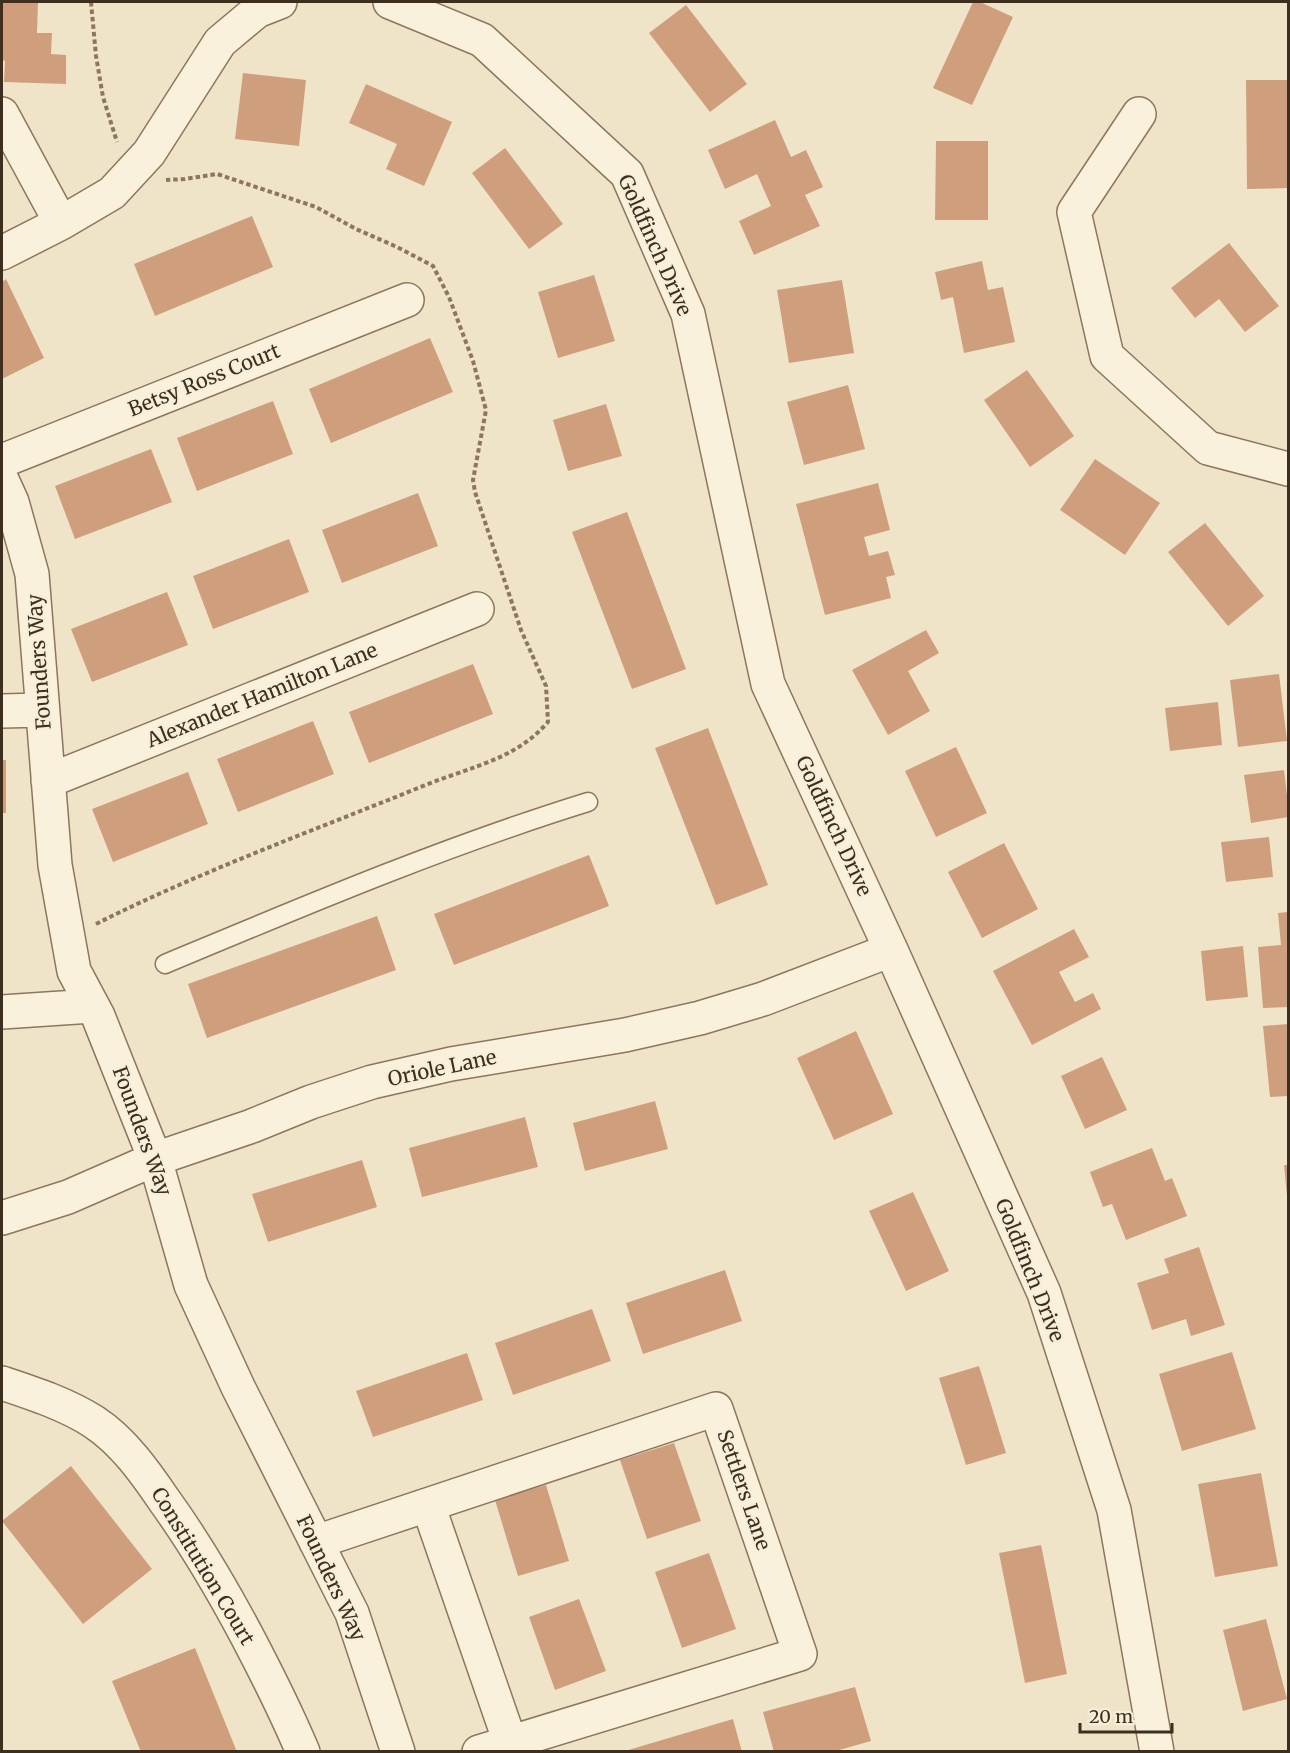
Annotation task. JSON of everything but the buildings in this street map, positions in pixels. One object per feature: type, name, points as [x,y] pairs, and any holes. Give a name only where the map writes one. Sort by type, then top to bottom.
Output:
[{"type":"street","points":[[2,253],[112,194],[149,153],[220,42],[257,11],[280,2]]},
{"type":"street","name":"Goldfinch Drive","points":[[390,2],[482,40],[627,174],[688,314],[768,684],[891,950],[1044,1293],[1114,1510],[1157,1752]]},
{"type":"street","points":[[2,114],[61,223]]},
{"type":"street","points":[[1138,114],[1074,212],[1107,356],[1208,448],[1288,469]]},
{"type":"street","name":"Betsy Ross Court","points":[[2,461],[407,300]]},
{"type":"street","name":"Founders Way","points":[[2,480],[12,502],[32,574],[55,865],[74,970],[92,1006],[155,1159],[191,1285],[238,1387],[352,1612],[398,1752]]},
{"type":"street","name":"Alexander Hamilton Lane","points":[[48,781],[477,609]]},
{"type":"street","points":[[2,711],[42,710]]},
{"type":"street","name":"Oriole Lane","points":[[2,1218],[68,1197],[155,1159],[372,1082],[451,1064],[625,1035],[700,1018],[763,999],[891,950]]},
{"type":"street","points":[[2,1012],[92,1006]]},
{"type":"street","name":"Constitution Court","points":[[2,1383],[58,1404],[95,1423],[135,1461],[180,1522],[214,1576],[287,1713],[303,1752]]},
{"type":"street","name":"Settlers Lane","points":[[316,1542],[716,1409],[800,1654],[494,1747]]},
{"type":"street","points":[[428,1504],[494,1747]]},
{"type":"lane","points":[[165,964],[384,874],[465,843],[588,802]]},
{"type":"path","points":[[90,927],[148,898],[269,848],[449,776],[490,763],[521,747],[538,734],[548,722],[546,686],[521,630],[475,492],[473,480],[486,410],[473,361],[449,297],[433,266],[316,207],[217,174],[169,181],[153,176],[119,148],[103,97],[96,56],[91,2]]}]
